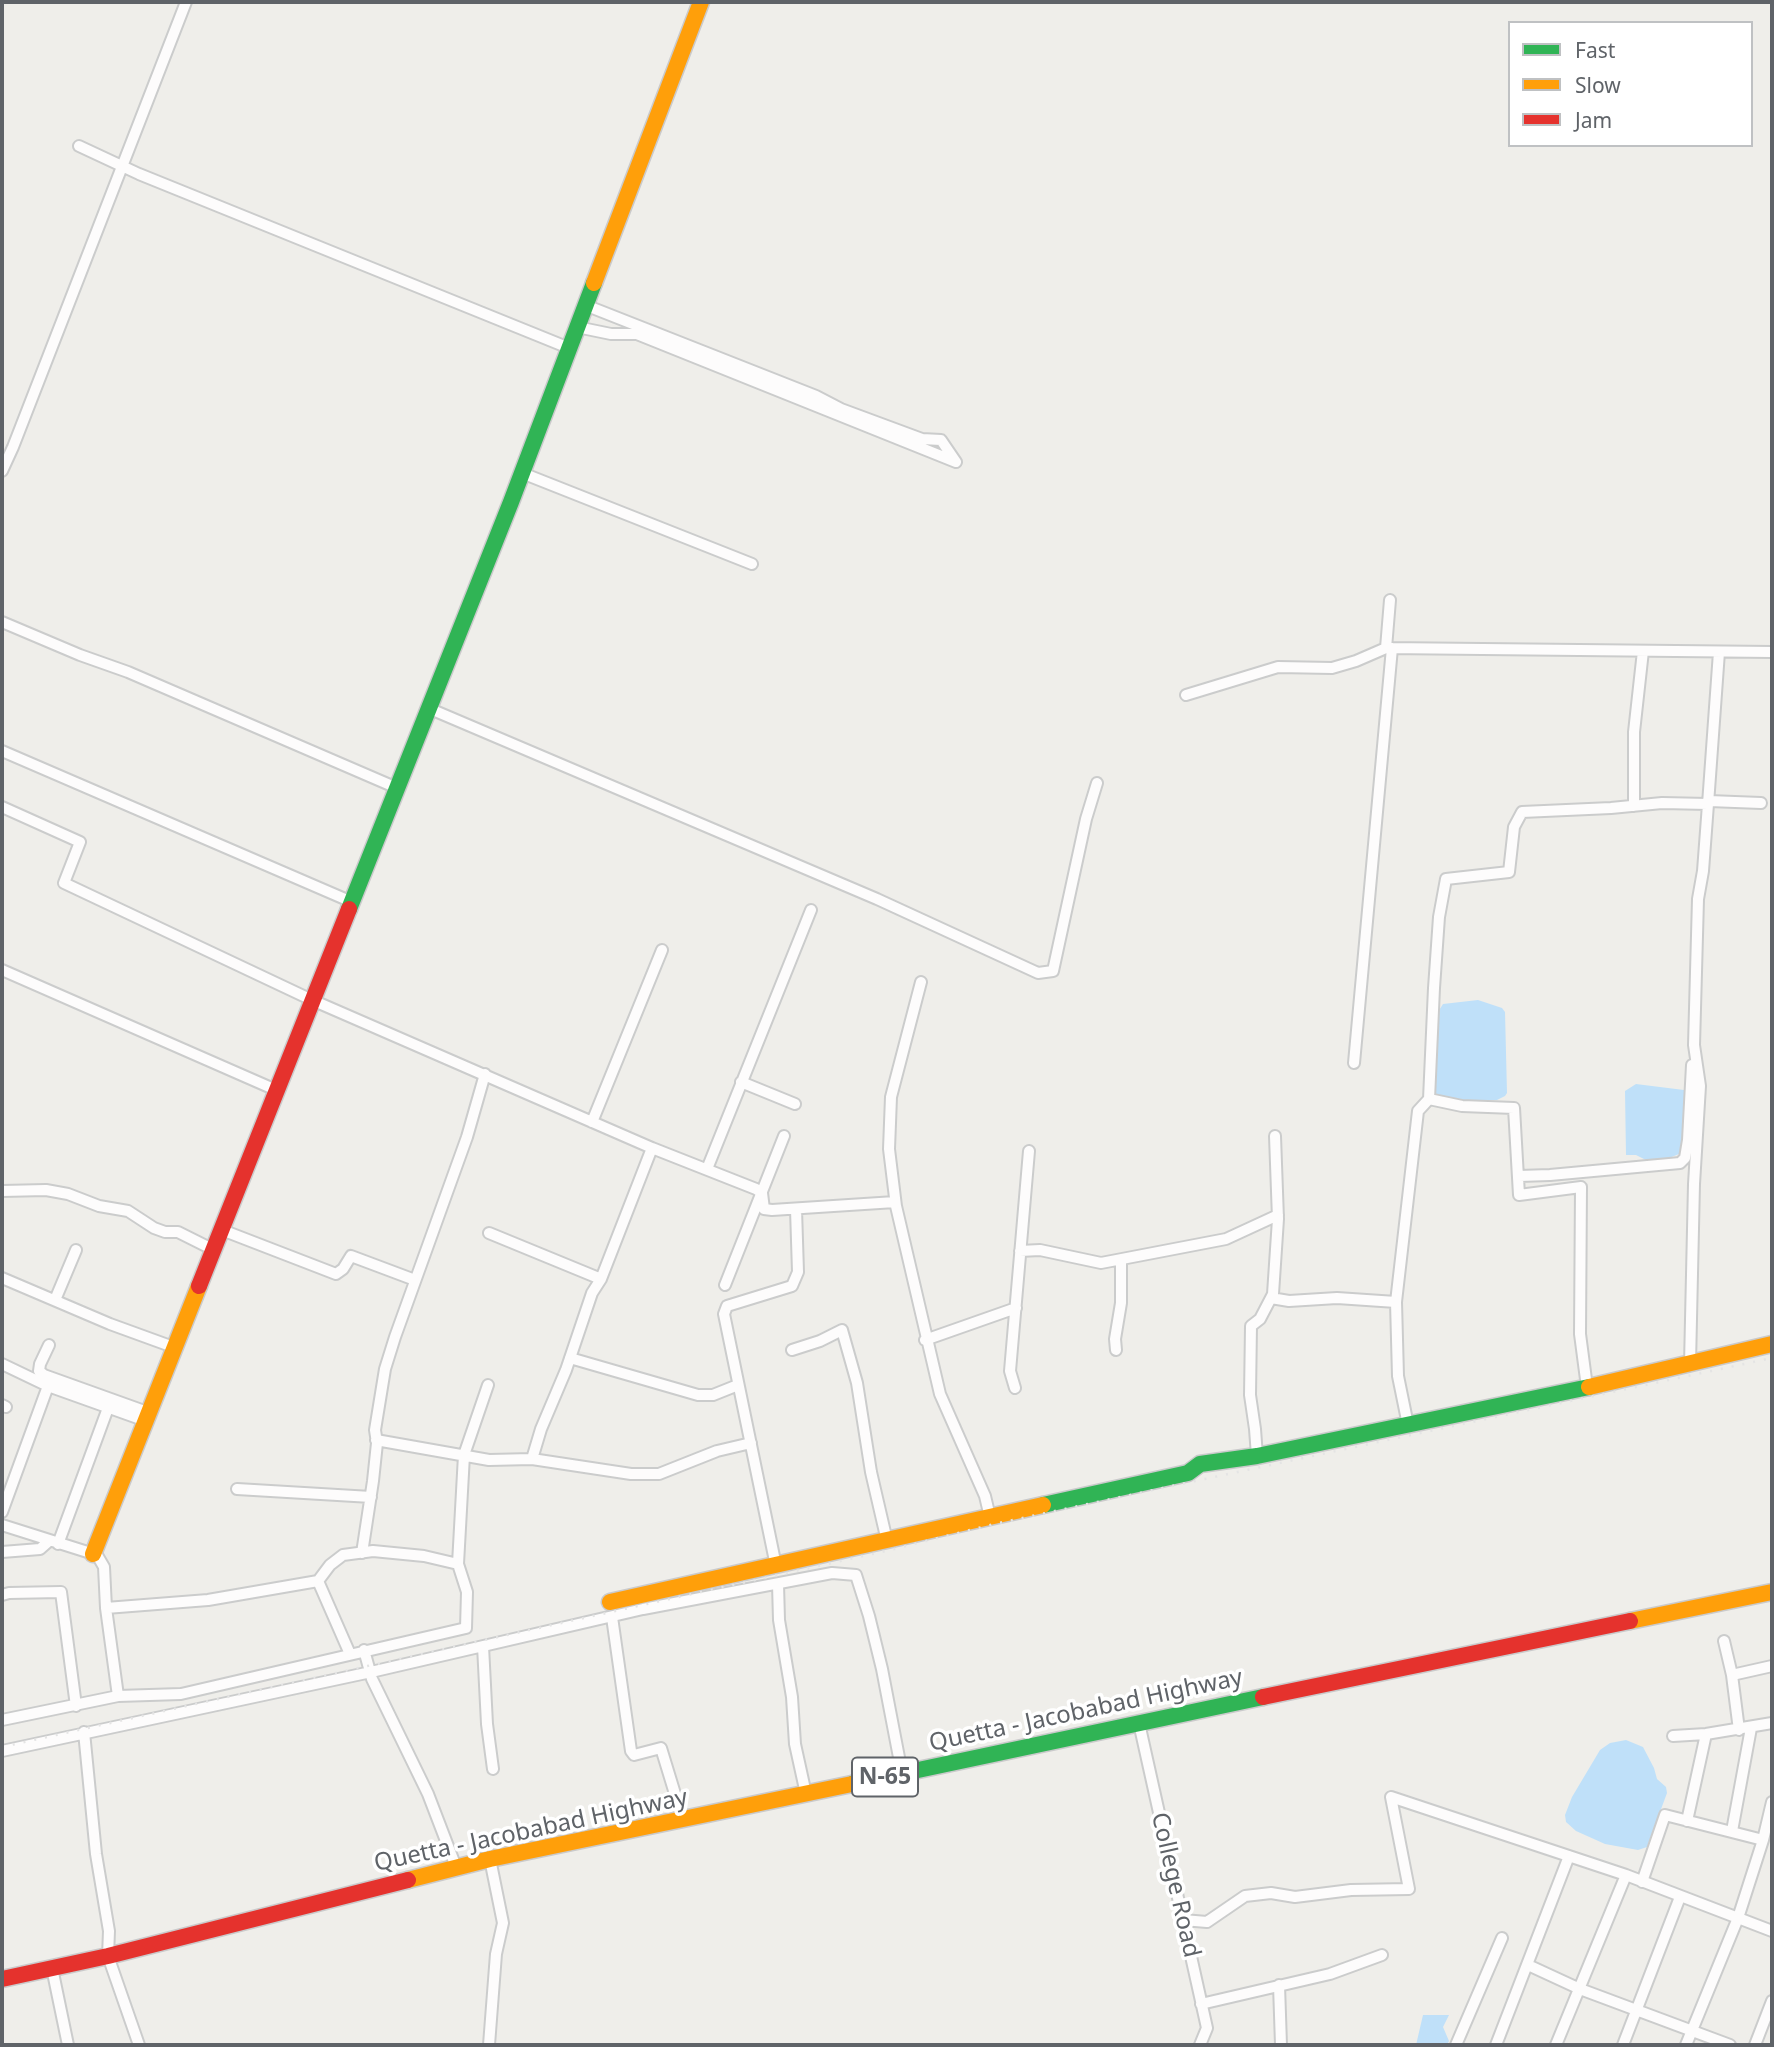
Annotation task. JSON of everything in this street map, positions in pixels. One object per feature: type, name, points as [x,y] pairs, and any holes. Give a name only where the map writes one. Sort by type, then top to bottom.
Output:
[{"type":"main road","points":[[93,1554],[522,473],[701,2]]},
{"type":"main road","points":[[611,1610],[776,1566],[1188,1473],[1200,1464],[1257,1457],[1587,1387],[1772,1344]]},
{"type":"main road","name":"Quetta - Jacobabad Highway","points":[[2,1979],[108,1956],[490,1859],[683,1821],[1772,1592]]},
{"type":"street","points":[[2,471],[186,2]]},
{"type":"street","points":[[79,146],[413,286],[569,348]]},
{"type":"street","points":[[577,327],[611,334],[637,334],[956,463],[941,440],[922,439],[841,409],[816,396],[585,305]]},
{"type":"street","points":[[522,473],[751,564]]},
{"type":"street","points":[[1354,1063],[1389,648],[1390,600]]},
{"type":"street","points":[[2,622],[80,656],[139,677],[397,789]]},
{"type":"street","points":[[1186,695],[1278,667],[1332,668],[1356,662],[1389,648],[1772,652]]},
{"type":"street","points":[[1634,806],[1634,733],[1643,651]]},
{"type":"street","points":[[1519,1176],[1680,1163],[1685,1158],[1694,1045],[1698,899],[1709,802],[1719,652]]},
{"type":"street","points":[[428,708],[877,899],[1038,973],[1053,971],[1086,819],[1097,783]]},
{"type":"street","points":[[2,751],[352,902]]},
{"type":"street","points":[[1408,1425],[1398,1377],[1396,1302],[1418,1111],[1429,1099],[1439,917],[1446,879],[1509,872],[1514,827],[1522,811],[1662,803],[1761,803]]},
{"type":"street","points":[[2,807],[79,842],[64,883],[312,1000],[762,1193]]},
{"type":"street","points":[[707,1169],[811,911]]},
{"type":"street","points":[[592,1122],[662,950]]},
{"type":"street","points":[[2,970],[276,1090]]},
{"type":"street","points":[[921,982],[891,1097],[889,1149],[895,1202],[925,1340],[940,1394],[985,1496],[990,1517]]},
{"type":"street","points":[[1690,1364],[1700,1086],[1694,1045]]},
{"type":"street","points":[[362,1553],[371,1497],[375,1430],[385,1369],[467,1137],[485,1074]]},
{"type":"street","points":[[741,1082],[795,1104]]},
{"type":"street","points":[[1429,1099],[1462,1106],[1514,1108],[1518,1195],[1581,1187],[1580,1335],[1587,1387]]},
{"type":"street","points":[[725,1285],[784,1136]]},
{"type":"street","points":[[1257,1457],[1250,1395],[1251,1326],[1260,1319],[1273,1294],[1278,1215],[1275,1136]]},
{"type":"street","points":[[532,1459],[592,1293],[601,1279],[652,1148]]},
{"type":"street","points":[[1015,1388],[1010,1371],[1029,1151]]},
{"type":"street","points":[[2,1191],[46,1190],[68,1194],[99,1206],[128,1211],[154,1228],[178,1232],[214,1250]]},
{"type":"street","points":[[762,1193],[764,1209],[895,1202]]},
{"type":"street","points":[[776,1566],[724,1314],[727,1306],[792,1286],[798,1272],[796,1209]]},
{"type":"street","points":[[1020,1251],[1040,1250],[1101,1263],[1226,1239],[1278,1215]]},
{"type":"street","points":[[222,1230],[336,1274],[351,1256],[415,1280]]},
{"type":"street","points":[[489,1233],[601,1279]]},
{"type":"street","points":[[55,1300],[76,1250]]},
{"type":"street","points":[[1116,1350],[1115,1339],[1121,1303],[1121,1260]]},
{"type":"street","points":[[2,1278],[176,1348]]},
{"type":"street","points":[[1271,1298],[1289,1301],[1337,1298],[1396,1302]]},
{"type":"street","points":[[925,1340],[1016,1308]]},
{"type":"street","points":[[792,1350],[842,1330],[857,1383],[871,1472],[887,1541]]},
{"type":"street","points":[[49,1345],[40,1364],[39,1371],[44,1375],[148,1417]]},
{"type":"street","points":[[570,1358],[698,1395],[713,1395],[738,1385]]},
{"type":"street","points":[[2,1364],[48,1386],[108,1408],[148,1417]]},
{"type":"street","points":[[2,1720],[118,1696],[181,1694],[466,1628],[467,1592],[458,1564],[464,1455],[488,1385]]},
{"type":"street","points":[[2,1512],[48,1386]]},
{"type":"street","points":[[2,1552],[40,1549],[54,1542],[108,1408]]},
{"type":"street","points":[[376,1440],[489,1460],[532,1459],[631,1474],[659,1474],[717,1451],[751,1443]]},
{"type":"street","points":[[237,1489],[371,1497]]},
{"type":"street","points":[[2,1525],[97,1555],[104,1567],[106,1608],[118,1696]]},
{"type":"street","points":[[106,1608],[208,1600],[318,1581],[330,1564],[343,1555],[373,1551],[424,1556],[458,1564]]},
{"type":"street","points":[[2,1751],[483,1646],[611,1610],[832,1573],[856,1575],[882,1669],[902,1773]]},
{"type":"street","points":[[318,1581],[349,1654]]},
{"type":"street","points":[[778,1584],[779,1619],[792,1697],[795,1744],[806,1794]]},
{"type":"street","points":[[2,1595],[61,1592],[76,1706]]},
{"type":"street","points":[[611,1610],[632,1751],[634,1755],[661,1748],[683,1821]]},
{"type":"street","points":[[1724,1641],[1745,1729],[1732,1831]]},
{"type":"street","points":[[483,1646],[487,1724],[493,1769]]},
{"type":"street","points":[[364,1650],[372,1679],[428,1794],[456,1867]]},
{"type":"street","points":[[1732,1675],[1772,1666]]},
{"type":"street","name":"College Road","points":[[1139,1723],[1207,2028],[1200,2045]]},
{"type":"street","points":[[1673,1736],[1745,1729],[1772,1723]]},
{"type":"street","points":[[84,1731],[96,1854],[109,1931],[108,1956],[139,2045]]},
{"type":"street","points":[[1687,1821],[1706,1734]]},
{"type":"street","points":[[1183,1920],[1207,1922],[1245,1896],[1271,1893],[1295,1897],[1351,1890],[1409,1889],[1391,1797],[1626,1875],[1772,1931]]},
{"type":"street","points":[[1686,2045],[1738,1918],[1772,1802]]},
{"type":"street","points":[[1642,1882],[1665,1815],[1763,1840]]},
{"type":"street","points":[[1496,2045],[1569,1856]]},
{"type":"street","points":[[489,2045],[496,1954],[503,1923],[490,1859]]},
{"type":"street","points":[[1556,2045],[1626,1875]]},
{"type":"street","points":[[1623,2045],[1680,1897]]},
{"type":"street","points":[[1457,2045],[1502,1938]]},
{"type":"street","points":[[1201,2004],[1331,1973],[1382,1955]]},
{"type":"street","points":[[1528,1965],[1580,1989],[1730,2045]]},
{"type":"street","points":[[52,1968],[68,2045]]},
{"type":"street","points":[[1279,1986],[1281,2045]]},
{"type":"street","points":[[1755,2045],[1772,2001]]},
{"type":"water","points":[[1478,1000],[1502,1008],[1505,1012],[1507,1093],[1497,1100],[1456,1101],[1437,1096],[1438,1012],[1443,1004]]},
{"type":"water","points":[[1636,1084],[1684,1090],[1686,1099],[1683,1147],[1679,1154],[1669,1158],[1646,1160],[1636,1155],[1626,1155],[1625,1091]]},
{"type":"water","points":[[1626,1740],[1643,1747],[1657,1779],[1666,1787],[1667,1793],[1647,1847],[1638,1850],[1605,1844],[1576,1831],[1566,1822],[1565,1815],[1572,1797],[1600,1750],[1610,1743]]},
{"type":"water","points":[[1423,2015],[1449,2015],[1443,2027],[1449,2041],[1447,2045],[1416,2045]]},
{"type":"railway","points":[[2,1747],[886,1551],[994,1524],[1772,1358]]},
{"type":"traffic: fast","points":[[349,909],[511,502],[594,283]]},
{"type":"traffic: fast","points":[[1043,1505],[1188,1473],[1200,1464],[1257,1456],[1589,1387]]},
{"type":"traffic: fast","points":[[852,1784],[1263,1697]]},
{"type":"traffic: slow","points":[[594,283],[701,2]]},
{"type":"traffic: slow","points":[[93,1554],[199,1286]]},
{"type":"traffic: slow","points":[[1589,1387],[1772,1344]]},
{"type":"traffic: slow","points":[[610,1602],[1043,1505]]},
{"type":"traffic: slow","points":[[1630,1621],[1772,1592]]},
{"type":"traffic: slow","points":[[408,1880],[490,1859],[852,1784]]},
{"type":"traffic: jam","points":[[199,1286],[349,909]]},
{"type":"traffic: jam","points":[[1263,1697],[1630,1621]]},
{"type":"traffic: jam","points":[[2,1979],[108,1956],[408,1880]]}]
